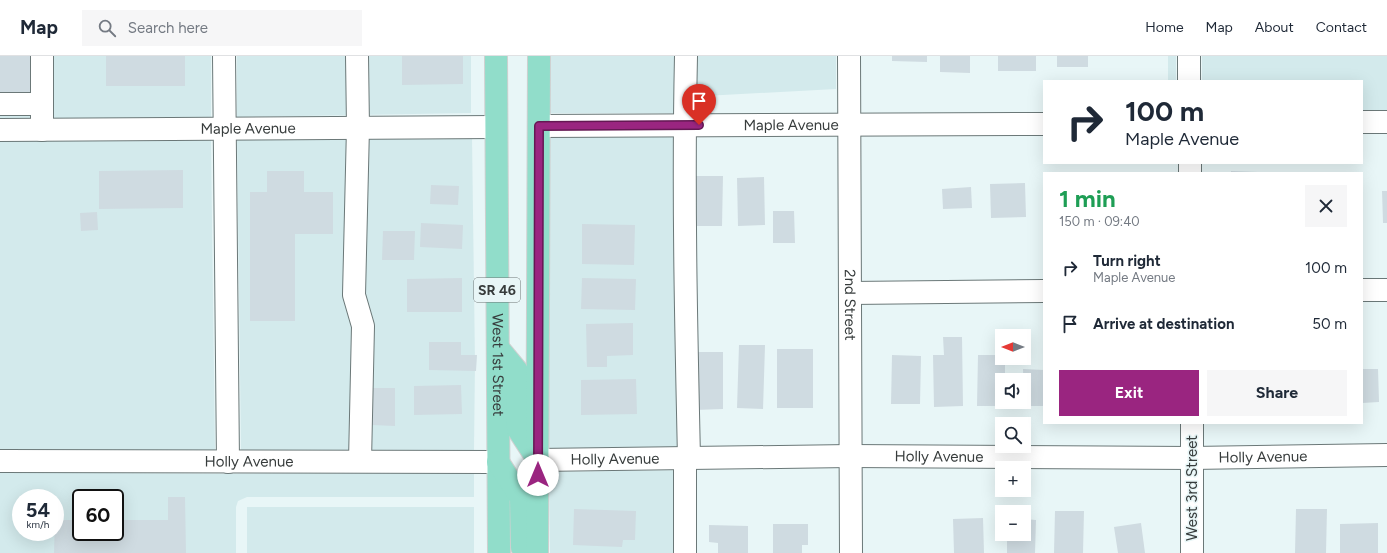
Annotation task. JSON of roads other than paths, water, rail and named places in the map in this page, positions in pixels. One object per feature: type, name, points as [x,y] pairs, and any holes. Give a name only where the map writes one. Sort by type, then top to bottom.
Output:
[{"type":"main road","name":"West 1st Street","points":[[496,56],[499,553]]},
{"type":"main road","name":"SR 46","points":[[538,553],[539,56]]},
{"type":"main road","points":[[498,348],[517,372],[518,429],[538,460]]},
{"type":"main road","points":[[498,462],[521,498],[522,547],[525,553]]},
{"type":"street","points":[[42,56],[42,130]]},
{"type":"street","points":[[224,56],[228,462]]},
{"type":"street","points":[[357,56],[358,127],[354,295],[363,326],[360,462]]},
{"type":"street","points":[[685,553],[687,458],[684,125],[686,56]]},
{"type":"street","name":"2nd Street","points":[[849,56],[851,553]]},
{"type":"street","points":[[1189,56],[1189,80]]},
{"type":"street","points":[[0,104],[42,104]]},
{"type":"street","points":[[1363,122],[1387,122]]},
{"type":"street","name":"Maple Avenue","points":[[539,126],[1043,124]]},
{"type":"street","name":"Maple Avenue","points":[[0,130],[496,127]]},
{"type":"street","points":[[1363,290],[1387,290]]},
{"type":"street","points":[[850,293],[1043,291]]},
{"type":"street","name":"West 3rd Street","points":[[1192,424],[1192,553]]},
{"type":"street","name":"Holly Avenue","points":[[538,460],[850,456],[1192,458],[1387,455]]},
{"type":"street","name":"Holly Avenue","points":[[0,461],[498,462]]}]
